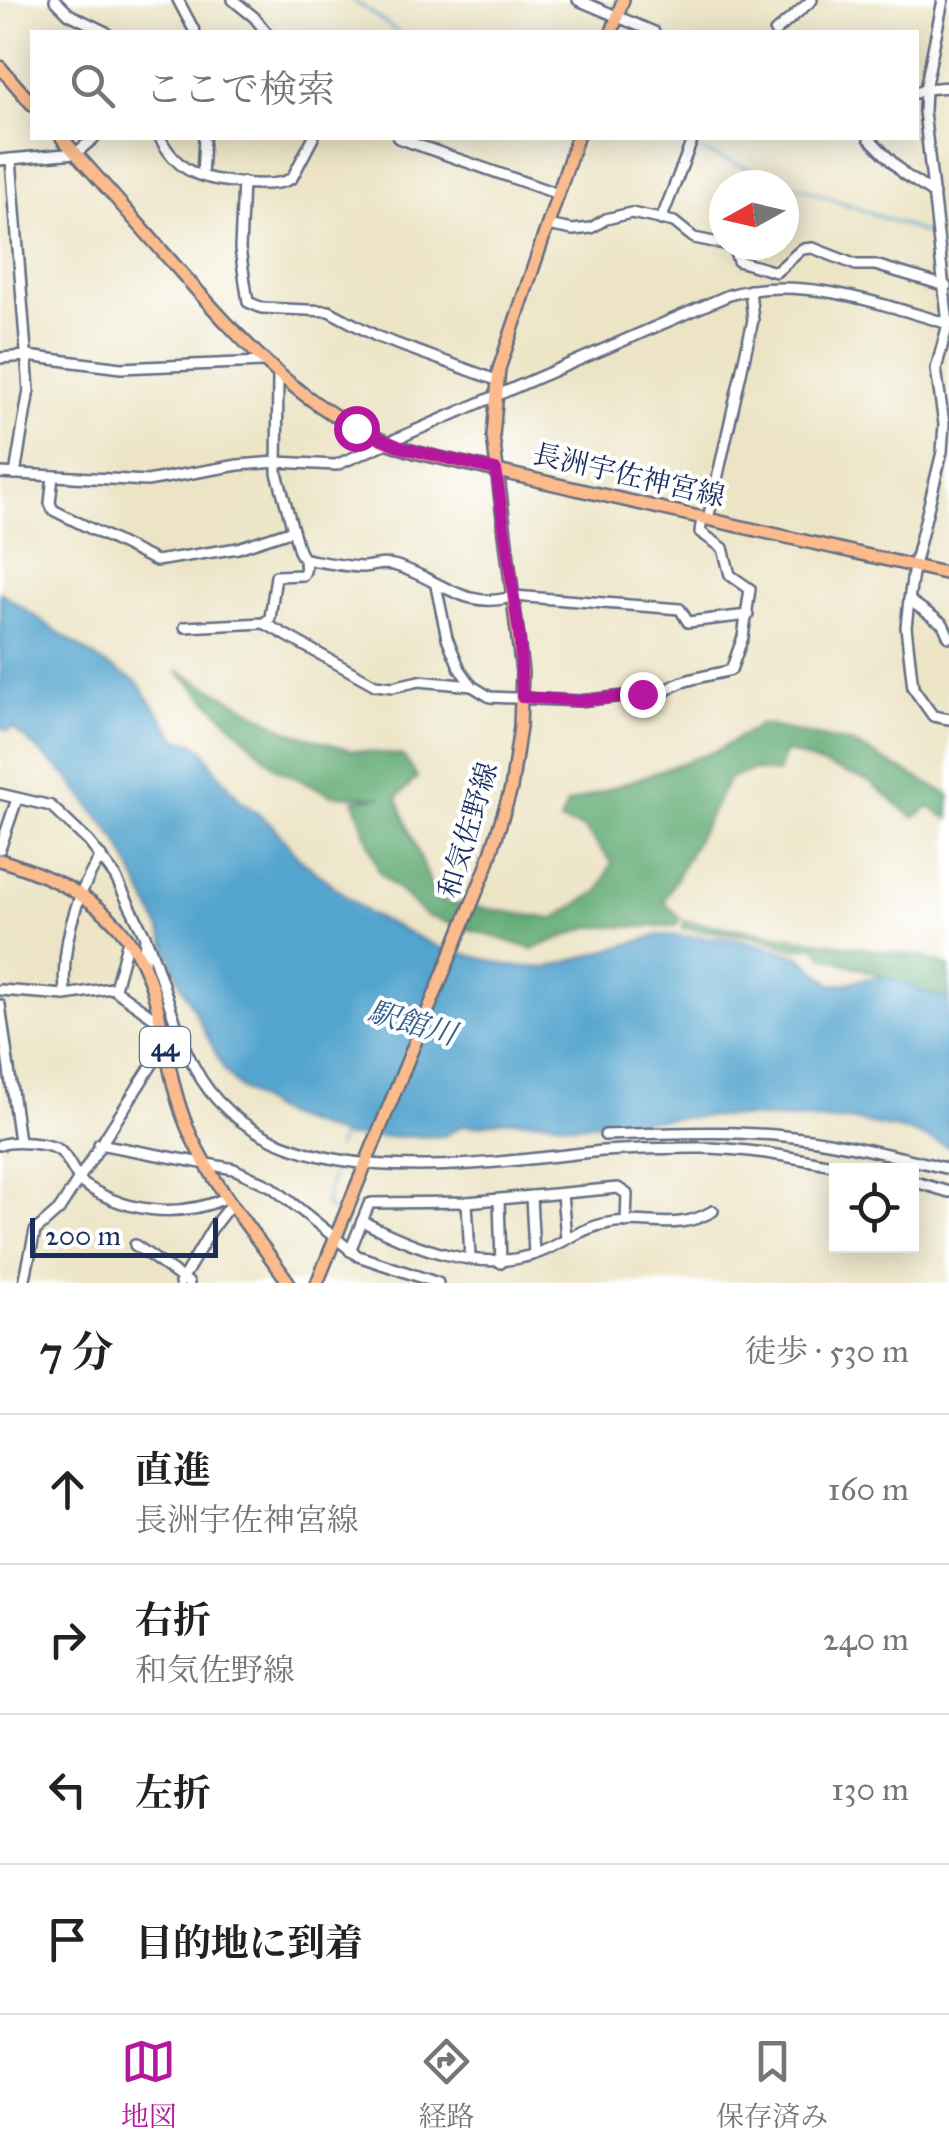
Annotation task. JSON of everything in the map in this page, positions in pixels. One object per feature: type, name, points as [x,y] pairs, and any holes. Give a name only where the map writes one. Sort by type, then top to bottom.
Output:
[{"type":"main road","points":[[613,30],[623,0]]},
{"type":"main road","points":[[0,67],[30,102]]},
{"type":"main road","name":"長洲宇佐神宮線","points":[[64,140],[263,362],[333,416],[418,452],[949,574]]},
{"type":"main road","name":"和気佐野線","points":[[316,1283],[460,932],[506,807],[519,741],[521,651],[492,436],[494,394],[575,140]]},
{"type":"main road","name":"44","points":[[0,860],[54,878],[81,893],[105,912],[128,940],[144,968],[185,1122],[228,1202],[289,1283]]},
{"type":"street","points":[[56,0],[69,14],[102,30]]},
{"type":"street","points":[[178,0],[193,30]]},
{"type":"street","points":[[233,0],[264,30]]},
{"type":"street","points":[[578,0],[648,30]]},
{"type":"street","points":[[777,30],[812,0]]},
{"type":"street","points":[[943,0],[921,91],[947,286],[948,324],[936,369],[946,438],[914,566],[906,627],[913,688],[933,716],[949,719]]},
{"type":"street","points":[[921,91],[949,87]]},
{"type":"street","points":[[16,474],[29,390],[6,160],[76,153],[92,140]]},
{"type":"street","points":[[162,140],[178,162],[202,176],[243,182],[288,181],[311,140]]},
{"type":"street","points":[[202,176],[204,140]]},
{"type":"street","points":[[404,140],[558,194]]},
{"type":"street","points":[[661,220],[692,140]]},
{"type":"street","points":[[872,140],[904,174],[934,197],[949,200]]},
{"type":"street","points":[[243,182],[240,248],[248,302],[262,308],[329,311],[378,337],[496,380]]},
{"type":"street","points":[[547,225],[573,230],[591,228],[606,219],[631,213],[678,225],[694,238],[709,241]]},
{"type":"street","points":[[799,252],[813,248],[856,265],[875,266],[947,286]]},
{"type":"street","points":[[738,260],[776,272],[790,260]]},
{"type":"street","points":[[0,473],[147,481],[238,465],[336,465],[494,394],[729,295],[750,290],[856,296],[948,324]]},
{"type":"street","points":[[186,627],[264,623],[376,685],[388,688],[419,681],[472,686],[496,699],[579,701],[642,694],[658,698],[678,685],[731,670],[748,615],[750,590],[730,575],[723,548],[700,532],[754,320],[750,290]]},
{"type":"street","points":[[0,358],[27,356],[121,368],[263,362]]},
{"type":"street","points":[[264,623],[270,618],[276,576],[303,575],[305,559],[299,551],[279,484],[278,375]]},
{"type":"street","points":[[53,476],[52,510],[149,560],[238,548],[293,530]]},
{"type":"street","points":[[305,559],[354,566],[394,565],[471,598],[498,600],[514,596],[680,608],[688,622],[748,615]]},
{"type":"street","points":[[436,586],[448,645],[472,686]]},
{"type":"street","points":[[909,600],[943,624],[949,637]]},
{"type":"street","points":[[0,794],[51,806],[101,856],[145,936],[190,1058],[218,1101],[247,1123],[289,1145],[317,1155],[438,1166],[608,1151],[698,1148],[774,1154],[829,1164]]},
{"type":"street","points":[[0,849],[17,799]]},
{"type":"street","points":[[65,995],[64,954],[81,893],[101,856]]},
{"type":"street","points":[[144,968],[145,936]]},
{"type":"street","points":[[115,988],[128,940]]},
{"type":"street","points":[[0,990],[65,995],[115,988],[160,1022]]},
{"type":"street","points":[[0,1005],[19,1141]]},
{"type":"street","points":[[24,1283],[35,1231],[59,1210],[164,1046]]},
{"type":"street","points":[[604,1135],[682,1132],[790,1137],[949,1169]]},
{"type":"street","points":[[0,1145],[19,1141],[56,1148],[79,1180],[108,1198],[158,1212],[228,1202]]},
{"type":"street","points":[[99,1144],[234,1169],[272,1187],[350,1252],[438,1283]]},
{"type":"street","points":[[919,1183],[949,1192]]},
{"type":"street","points":[[350,1252],[369,1204],[499,1200],[622,1188],[627,1194],[626,1222]]},
{"type":"street","points":[[562,1194],[566,1238]]},
{"type":"street","points":[[532,1196],[534,1254]]},
{"type":"street","points":[[499,1200],[502,1262]]},
{"type":"street","points":[[135,1245],[184,1282],[228,1202]]},
{"type":"street","points":[[467,1202],[470,1258]]},
{"type":"street","points":[[362,1220],[416,1246],[502,1262],[534,1254],[606,1223],[682,1224],[713,1210]]},
{"type":"green space","points":[[177,670],[291,732],[351,750],[403,756],[417,777],[397,798],[435,896],[449,903],[553,919],[599,891],[612,862],[583,828],[560,822],[567,804],[718,750],[761,724],[854,744],[949,795],[949,819],[929,807],[914,818],[869,781],[785,751],[777,773],[752,770],[729,779],[664,901],[680,918],[676,926],[589,927],[533,949],[426,916],[379,872],[354,800],[382,797],[332,795],[277,769]]},
{"type":"green space","points":[[684,921],[922,957],[949,966],[949,998],[928,996],[823,956],[814,946],[795,949],[756,936],[683,929]]},
{"type":"water","name":"駅館川","points":[[0,592],[137,682],[177,739],[205,751],[241,801],[272,825],[297,856],[343,894],[369,914],[438,947],[511,966],[546,968],[660,935],[740,939],[800,956],[832,985],[881,977],[949,998],[949,1147],[908,1131],[855,1121],[708,1116],[574,1125],[505,1120],[464,1125],[444,1136],[345,1137],[278,1113],[240,1088],[225,1071],[180,983],[159,926],[117,840],[66,775],[13,728],[8,731],[0,727]]},
{"type":"waterway","points":[[353,0],[395,30]]},
{"type":"waterway","points":[[671,140],[933,236]]},
{"type":"waterway","points":[[337,1148],[341,1135]]},
{"type":"waterway","points":[[333,1169],[325,1207],[342,1214]]},
{"type":"waterway","points":[[360,1261],[376,1267]]},
{"type":"route","points":[[356,428],[403,448],[496,470],[520,641],[522,697],[579,701],[642,694]]}]
